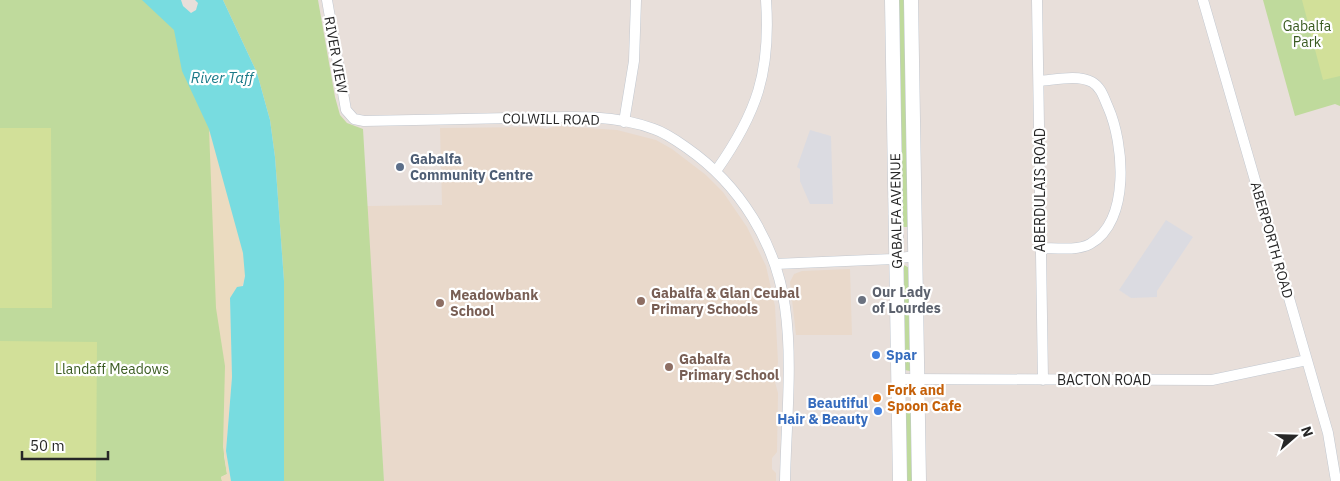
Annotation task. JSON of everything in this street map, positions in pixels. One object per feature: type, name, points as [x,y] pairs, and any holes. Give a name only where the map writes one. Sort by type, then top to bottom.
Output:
[{"type":"street","name":"RIVER VIEW","points":[[327,0],[346,110]]},
{"type":"street","points":[[624,122],[634,61],[636,0]]},
{"type":"street","points":[[716,171],[736,141],[756,100],[767,47],[766,0]]},
{"type":"street","name":"GABALFA AVENUE","points":[[892,0],[898,258],[900,481]]},
{"type":"street","name":"GABALFA AVENUE","points":[[911,0],[919,481]]},
{"type":"street","name":"ABERDULAIS ROAD","points":[[1037,0],[1043,380]]},
{"type":"street","name":"ABERPORTH ROAD","points":[[1203,0],[1328,432],[1336,481]]},
{"type":"street","points":[[1039,80],[1082,79],[1096,84],[1112,116],[1121,160],[1121,176],[1114,214],[1108,225],[1090,244],[1081,247],[1041,248]]},
{"type":"street","name":"COLWILL ROAD","points":[[346,110],[354,119],[364,121],[569,116],[624,122],[655,129],[668,135],[716,171],[749,211],[775,264],[786,319],[785,481]]},
{"type":"street","points":[[775,264],[915,256]]},
{"type":"street","name":"BACTON ROAD","points":[[900,379],[1212,380],[1307,360]]},
{"type":"shaded area","name":"Gabalfa & Glan Ceubal Primary Schools","points":[[557,126],[617,130],[656,140],[672,149],[706,175],[723,192],[747,227],[766,266],[775,306],[778,362],[775,382],[778,393],[777,452],[772,458],[772,469],[776,473],[776,481],[384,481],[367,206],[442,205],[440,128],[538,127],[546,129]]},
{"type":"shaded area","points":[[810,130],[831,136],[833,204],[810,204],[800,181],[800,169],[797,167]]},
{"type":"shaded area","points":[[1166,220],[1193,237],[1157,291],[1157,297],[1131,298],[1119,290]]},
{"type":"shaded area","points":[[850,269],[852,335],[796,335],[790,282],[794,274],[802,271]]},
{"type":"green space","name":"Llandaff Meadows","points":[[0,0],[148,0],[174,25],[209,91],[213,210],[228,280],[224,456],[227,474],[221,477],[222,481],[0,481]]},
{"type":"green space","points":[[223,0],[318,0],[335,97],[340,115],[347,123],[363,129],[384,481],[284,481],[284,281],[275,157],[270,120],[257,73]]},
{"type":"green space","points":[[897,0],[907,0],[911,227],[901,227]]},
{"type":"green space","name":"Gabalfa Park","points":[[1263,0],[1340,0],[1340,106],[1335,104],[1295,116]]},
{"type":"green space","points":[[1302,0],[1340,0],[1340,76],[1323,80]]},
{"type":"green space","points":[[0,128],[51,128],[52,308],[0,308]]},
{"type":"green space","points":[[904,265],[911,269],[910,371],[905,370],[902,268]]},
{"type":"green space","points":[[0,341],[97,342],[96,481],[0,481]]},
{"type":"green space","points":[[904,411],[914,411],[914,481],[904,481]]},
{"type":"sand","points":[[209,129],[234,208],[244,253],[245,271],[243,284],[230,298],[232,377],[226,451],[231,481],[222,481],[221,477],[227,474],[223,447],[225,366],[216,308]]},
{"type":"water","name":"River Taff","points":[[142,0],[181,0],[183,6],[191,13],[196,10],[198,3],[195,0],[223,0],[257,73],[270,120],[275,157],[284,281],[284,481],[231,481],[226,451],[232,377],[230,298],[237,287],[243,286],[245,276],[243,253],[209,129],[182,71],[174,30]]},
{"type":"place","name":"Gabalfa Community Centre","points":[[400,167]]},
{"type":"place","name":"Our Lady of Lourdes","points":[[862,300]]},
{"type":"place","name":"Gabalfa & Glan Ceubal Primary Schools","points":[[641,301]]},
{"type":"place","name":"Meadowbank School","points":[[440,303]]},
{"type":"place","name":"Spar","points":[[876,355]]},
{"type":"place","name":"Gabalfa Primary School","points":[[669,367]]},
{"type":"place","name":"Fork and Spoon Cafe","points":[[877,398]]},
{"type":"place","name":"Beautiful Hair & Beauty","points":[[878,411]]}]
